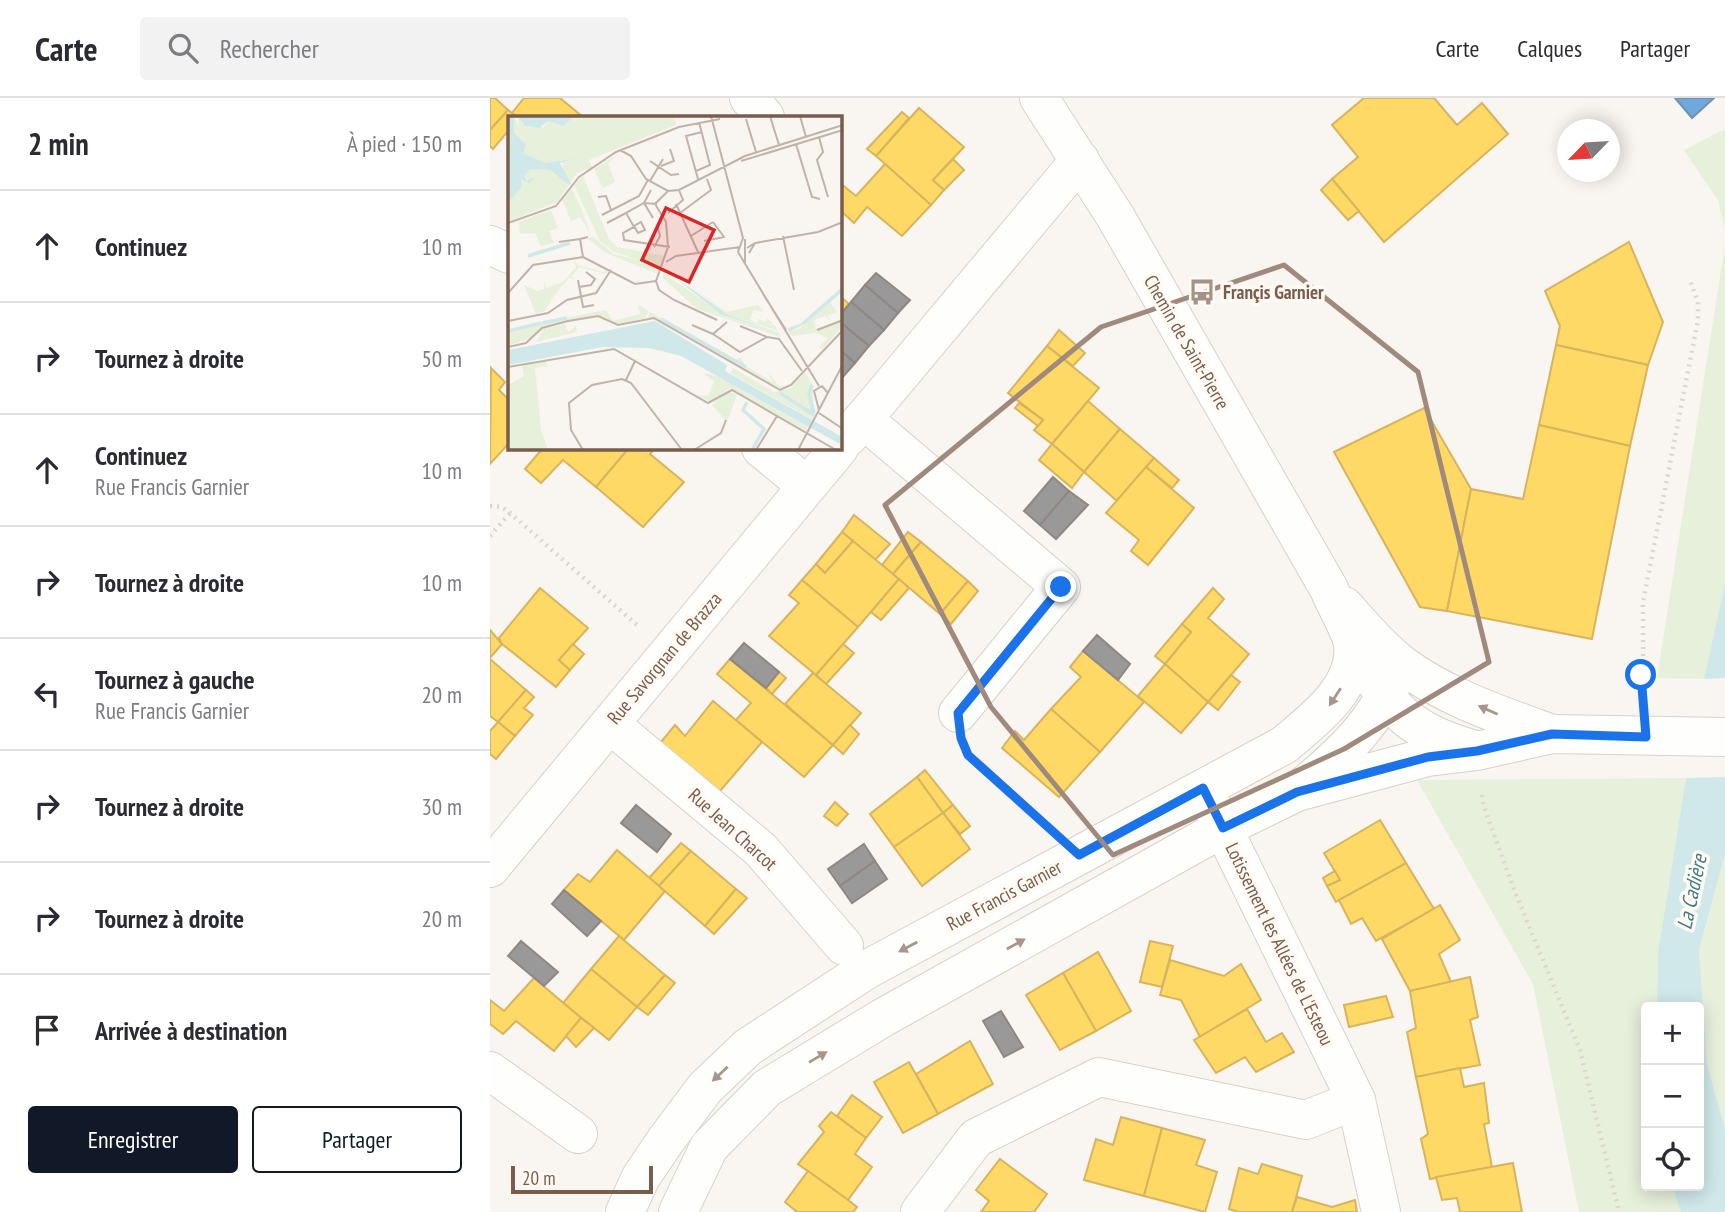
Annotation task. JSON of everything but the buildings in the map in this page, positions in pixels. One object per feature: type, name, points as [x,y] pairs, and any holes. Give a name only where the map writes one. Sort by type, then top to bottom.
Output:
[{"type":"street","points":[[749,98],[764,116]]},
{"type":"street","name":"Chemin de Saint-Pierre","points":[[1039,98],[1122,227],[1329,589]]},
{"type":"street","name":"Rue Savorgnan de Brazza","points":[[847,438],[1080,160]]},
{"type":"street","points":[[490,245],[508,254]]},
{"type":"street","points":[[847,438],[1061,587],[958,713]]},
{"type":"street","points":[[763,450],[807,486]]},
{"type":"street","name":"Rue Savorgnan de Brazza","points":[[490,868],[837,450]]},
{"type":"street","points":[[1329,589],[1353,644],[1385,698],[1418,728],[1442,740],[1477,751]]},
{"type":"street","points":[[1329,589],[1401,663],[1449,693],[1552,734]]},
{"type":"street","name":"Rue Francis Garnier","points":[[625,1212],[641,1177],[666,1140],[705,1088],[748,1047],[866,970],[1284,745],[1330,705],[1349,673],[1353,644]]},
{"type":"street","points":[[1297,792],[1343,753],[1385,698],[1401,663]]},
{"type":"street","name":"Rue Jean Charcot","points":[[610,724],[761,850],[844,946]]},
{"type":"street","points":[[678,1212],[709,1147],[767,1088],[884,1017],[1223,828],[1297,792],[1428,757],[1477,751],[1552,734],[1725,737]]},
{"type":"street","name":"Lotissement les Allées de L'Esteou","points":[[1203,788],[1356,1100],[1381,1212]]},
{"type":"street","points":[[490,1071],[578,1134]]},
{"type":"street","points":[[920,1212],[976,1138],[1099,1077],[1306,1120],[1356,1100]]},
{"type":"path","points":[[1646,737],[1641,675],[1643,601],[1698,320],[1698,302],[1689,278]]},
{"type":"path","points":[[490,506],[502,507],[510,513],[669,652]]},
{"type":"path","points":[[490,536],[510,513]]},
{"type":"path","points":[[958,713],[961,738],[968,755],[1079,855]]},
{"type":"path","points":[[1477,751],[1483,807],[1580,1050],[1619,1212]]},
{"type":"highlighted area","points":[[1284,265],[1418,372],[1489,662],[1344,749],[1113,855],[991,707],[885,505],[1101,327]]},
{"type":"green space","points":[[1725,129],[1725,232],[1718,200],[1684,150]]},
{"type":"green space","points":[[1725,245],[1725,583],[1704,679],[1657,678]]},
{"type":"green space","points":[[1686,778],[1658,952],[1657,1002],[1641,1002],[1641,1191],[1674,1191],[1681,1212],[1579,1212],[1533,984],[1417,780]]},
{"type":"green space","points":[[1725,854],[1725,1129],[1707,1064],[1699,950]]},
{"type":"water","points":[[1725,583],[1725,678],[1704,679]]},
{"type":"water","name":"La Cadière","points":[[1725,777],[1725,854],[1699,950],[1703,1002],[1657,1002],[1658,952],[1686,778]]},
{"type":"water","points":[[1704,1021],[1707,1064],[1725,1129],[1725,1212],[1681,1212],[1674,1191],[1704,1191]]},
{"type":"place","name":"Françis Garnier","points":[[1202,292]]},
{"type":"route","points":[[1061,587],[958,713],[961,738],[968,755],[1079,855],[1203,788],[1223,828],[1297,792],[1428,757],[1477,751],[1552,734],[1646,737],[1641,675]]}]
